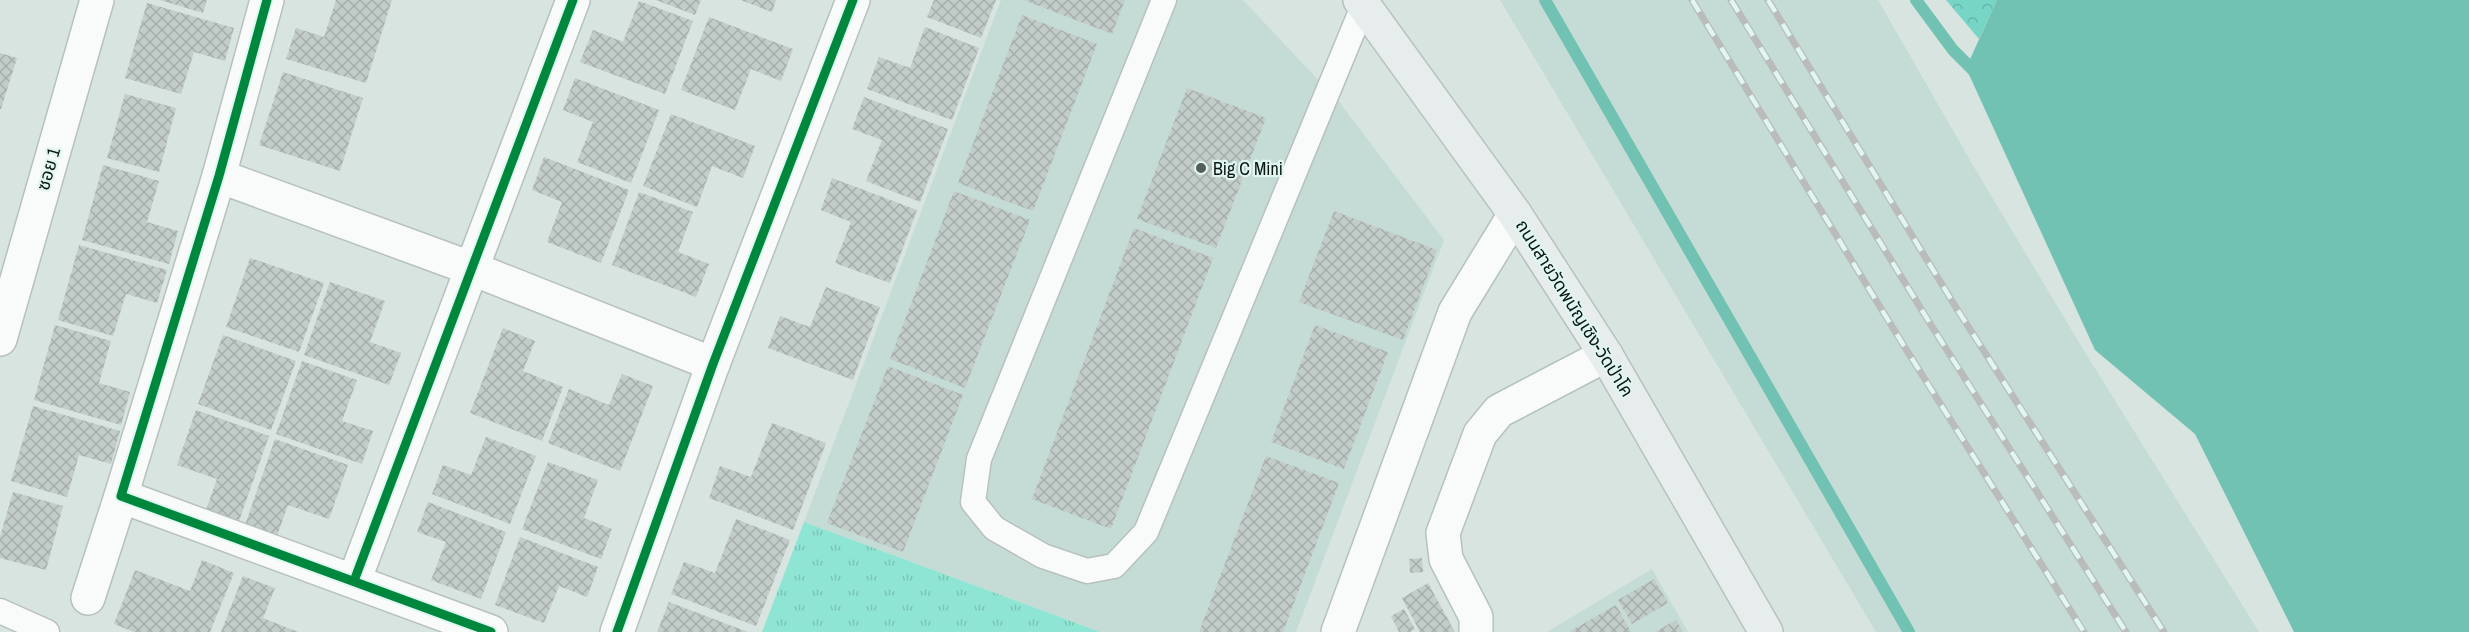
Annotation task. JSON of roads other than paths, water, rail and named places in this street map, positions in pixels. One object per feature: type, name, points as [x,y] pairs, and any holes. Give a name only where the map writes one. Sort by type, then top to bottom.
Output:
[{"type":"main road","name":"ถนนสายวัดพนัญเชิง-วัดป่าโค","points":[[1362,2],[1515,214],[1606,354],[1766,632]]},
{"type":"street","name":"ซอย 1","points":[[0,339],[97,0]]},
{"type":"street","points":[[88,598],[219,176],[267,0]]},
{"type":"street","points":[[354,582],[573,0]]},
{"type":"street","points":[[617,632],[713,364],[853,0]]},
{"type":"street","points":[[219,176],[473,269],[713,364]]},
{"type":"street","points":[[1338,632],[1455,312],[1515,214]]},
{"type":"street","points":[[1476,632],[1476,616],[1446,559],[1443,533],[1480,434],[1499,411],[1606,354]]},
{"type":"street","points":[[121,496],[490,632]]},
{"type":"lane","points":[[1164,0],[979,459],[973,502],[993,528],[1043,556],[1087,571],[1114,566],[1146,532],[1362,2]]},
{"type":"lane","points":[[0,611],[46,632]]},
{"type":"waterway","points":[[1545,0],[1909,632]]},
{"type":"waterway","points":[[1916,0],[1953,50],[1977,74]]},
{"type":"railway","points":[[1692,0],[1904,346],[2084,632]]},
{"type":"railway","points":[[1731,0],[1931,325],[2126,632]]},
{"type":"railway","points":[[1768,0],[1957,309],[2164,632]]},
{"type":"place","name":"Big C Mini","points":[[1201,168]]}]
